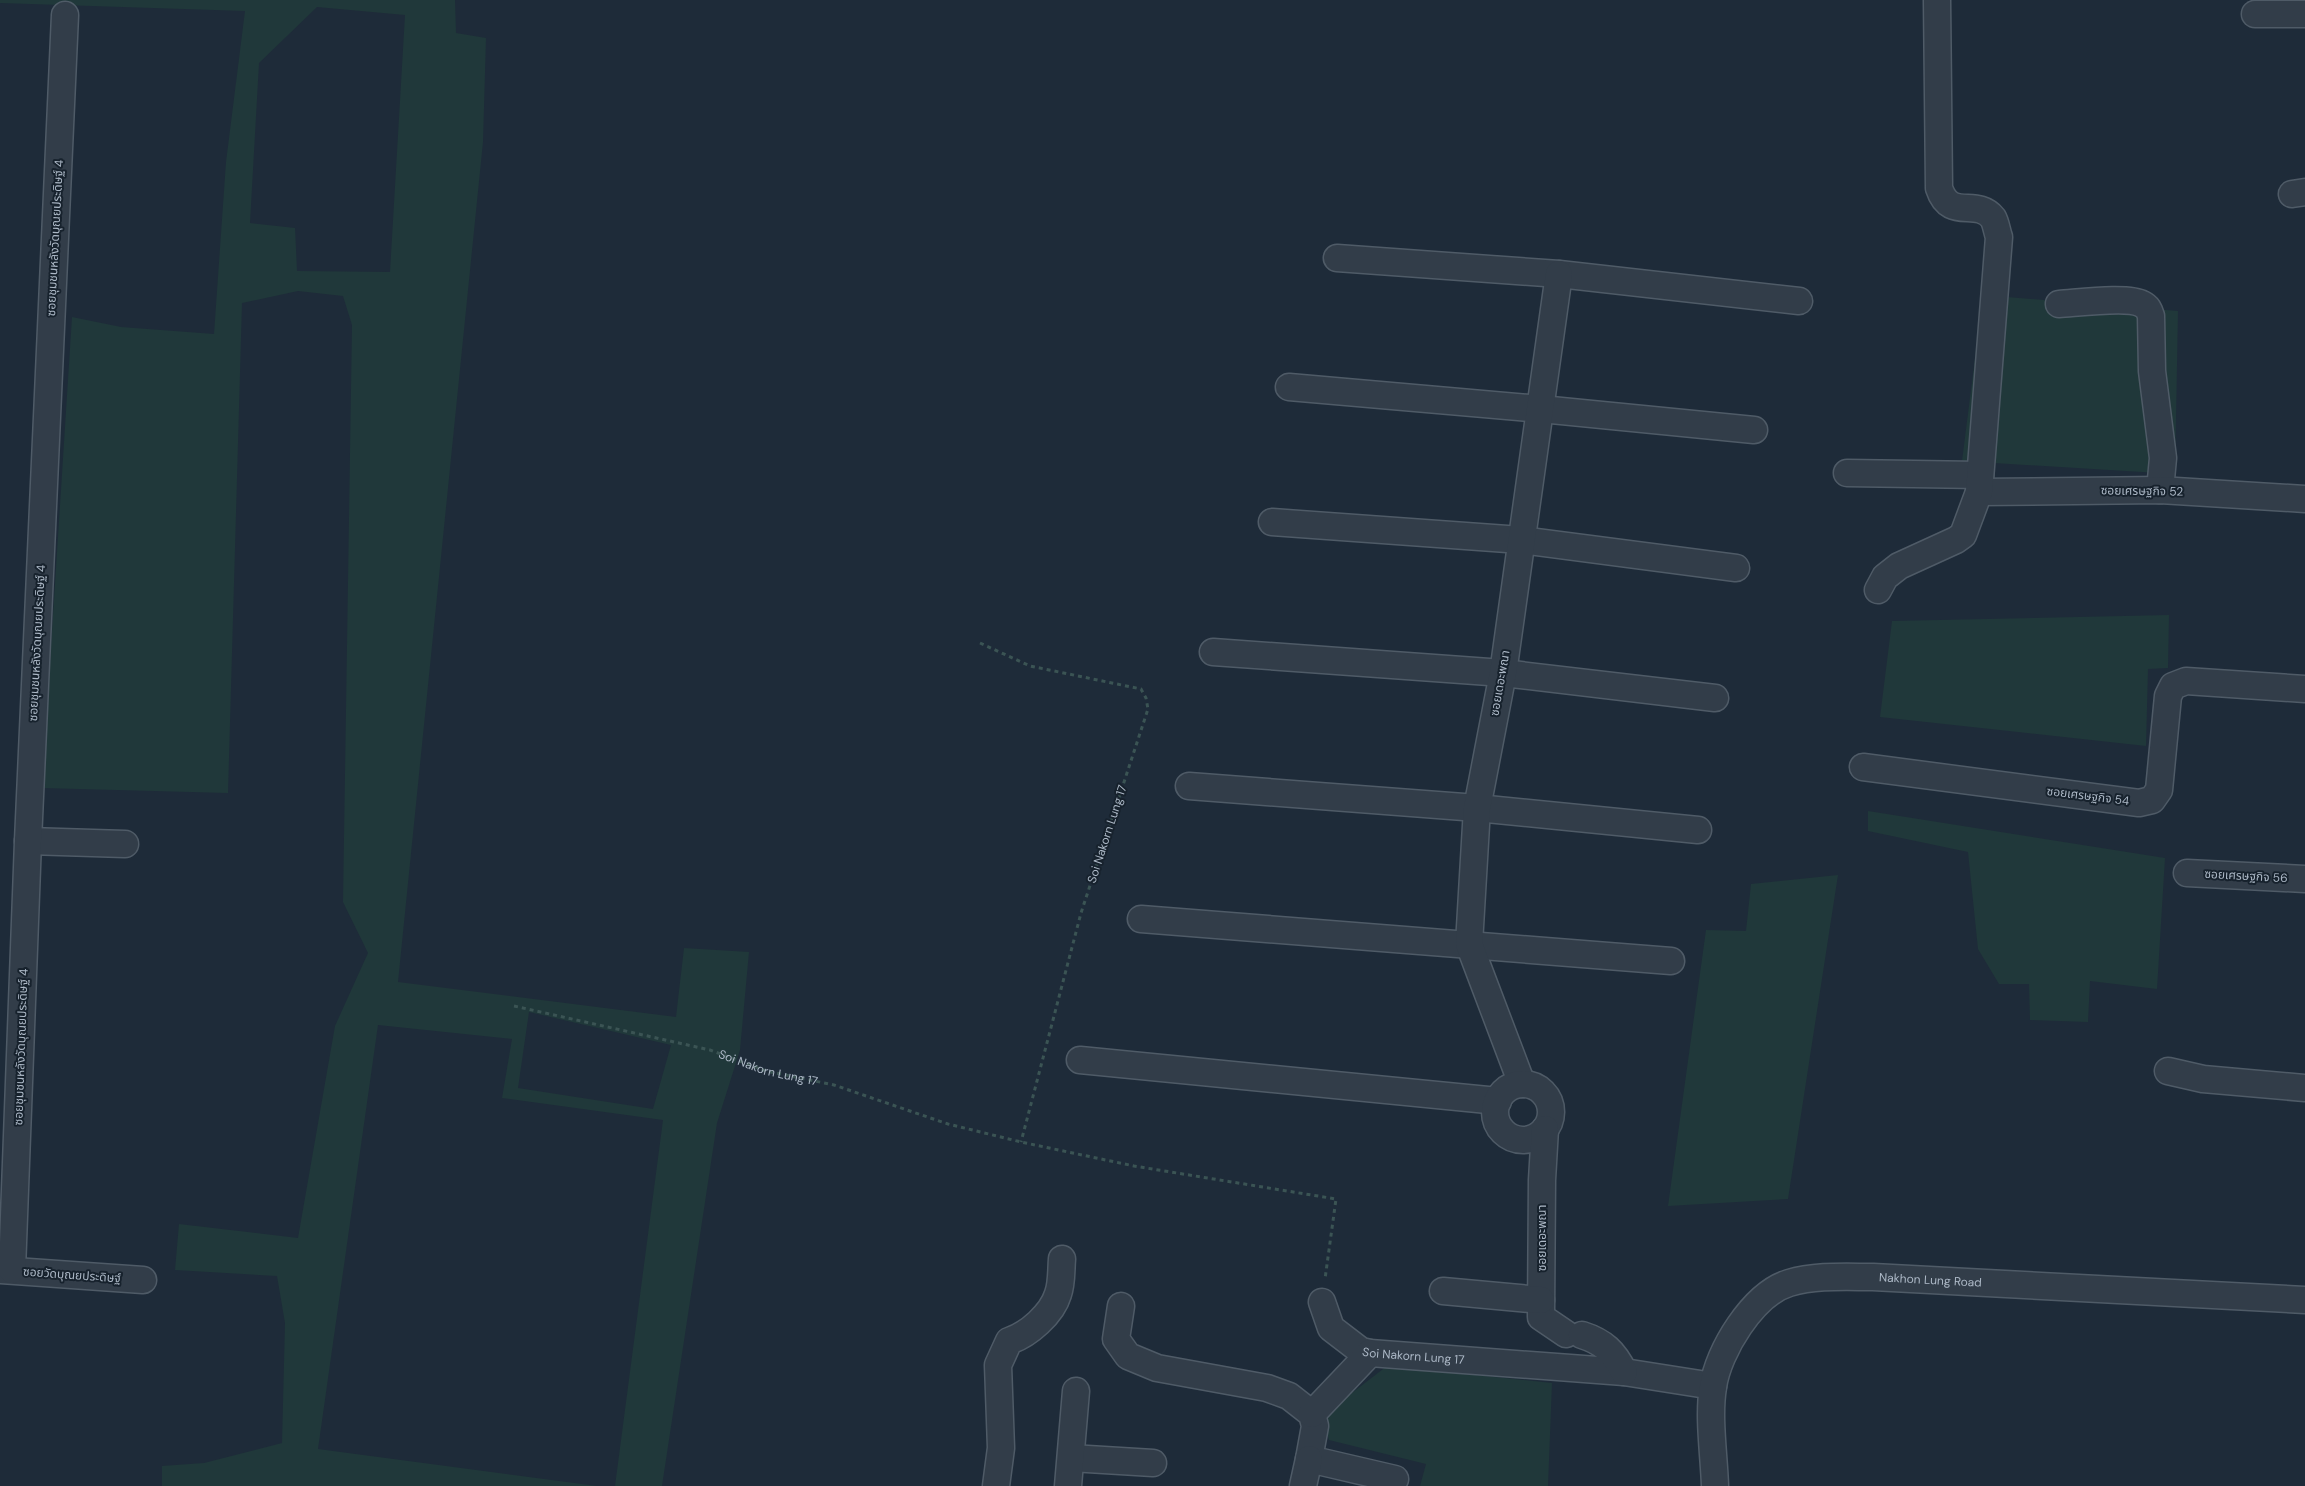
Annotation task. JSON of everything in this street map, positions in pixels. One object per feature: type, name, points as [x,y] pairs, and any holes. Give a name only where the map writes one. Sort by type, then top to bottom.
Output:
[{"type":"street","points":[[1878,590],[1885,577],[1899,566],[1956,540],[1963,534],[1980,483],[1999,237],[1993,218],[1981,210],[1950,205],[1942,199],[1939,188],[1937,0]]},
{"type":"street","points":[[2255,14],[2305,14]]},
{"type":"street","name":"ซอยชุมชนหลังวัดบุณยประดิษฐ์ 4","points":[[6,1270],[28,841],[65,15]]},
{"type":"street","points":[[1337,258],[1559,274],[1799,300]]},
{"type":"street","name":"ซอยเดอะพณา","points":[[1559,274],[1503,673],[1477,808],[1469,944],[1522,1084],[1538,1088],[1549,1101],[1551,1116],[1545,1129],[1542,1180],[1541,1317],[1574,1335],[1603,1343],[1616,1356],[1624,1372]]},
{"type":"street","points":[[2058,304],[2129,300],[2141,303],[2148,308],[2151,316],[2152,371],[2163,458],[2160,490]]},
{"type":"street","points":[[1290,387],[1754,430]]},
{"type":"street","name":"ซอยเศรษฐกิจ 52","points":[[1847,473],[1980,483],[2160,490],[2305,499]]},
{"type":"street","points":[[1272,522],[1521,540],[1736,568]]},
{"type":"street","points":[[1213,652],[1503,673],[1715,698]]},
{"type":"street","name":"ซอยเศรษฐกิจ 54","points":[[1863,768],[2139,803],[2152,800],[2159,790],[2168,696],[2173,686],[2186,681],[2305,689]]},
{"type":"street","points":[[1189,786],[1477,808],[1698,830]]},
{"type":"street","points":[[28,841],[125,844]]},
{"type":"street","name":"ซอยเศรษฐกิจ 56","points":[[2187,872],[2305,879]]},
{"type":"street","points":[[1141,918],[1671,961]]},
{"type":"street","points":[[1080,1060],[1498,1100]]},
{"type":"street","points":[[2168,1071],[2203,1080],[2305,1088]]},
{"type":"street","points":[[1522,1084],[1507,1089],[1498,1100],[1496,1118],[1505,1134],[1521,1140],[1539,1136],[1545,1129]]},
{"type":"street","points":[[996,1486],[1001,1448],[998,1365],[1009,1341],[1021,1337],[1052,1308],[1059,1293],[1062,1259]]},
{"type":"street","name":"ซอยวัดบุณยประดิษฐ์","points":[[6,1270],[143,1280]]},
{"type":"street","name":"Nakhon Lung Road","points":[[1715,1486],[1713,1386],[1728,1342],[1754,1306],[1787,1284],[1813,1278],[1873,1277],[2305,1300]]},
{"type":"street","points":[[1443,1291],[1541,1300]]},
{"type":"street","name":"Soi Nakorn Lung 17","points":[[1322,1302],[1331,1328],[1361,1351],[1370,1353],[1624,1372],[1713,1386]]},
{"type":"street","points":[[1120,1306],[1116,1339],[1128,1356],[1157,1368],[1267,1388],[1289,1396],[1312,1414],[1315,1426],[1303,1486]]},
{"type":"street","points":[[1312,1414],[1370,1353]]},
{"type":"street","points":[[1068,1486],[1076,1391]]},
{"type":"street","points":[[1071,1458],[1154,1463]]},
{"type":"street","points":[[1309,1459],[1395,1479]]},
{"type":"path","name":"Soi Nakorn Lung 17","points":[[980,643],[1030,666],[1141,690],[1146,698],[1148,709],[1081,913],[1021,1142]]},
{"type":"path","name":"Soi Nakorn Lung 17","points":[[514,1006],[710,1050],[766,1071],[834,1085],[948,1124],[1021,1142],[1134,1166],[1336,1199],[1322,1302]]},
{"type":"green space","points":[[0,0],[455,0],[456,33],[486,38],[483,142],[398,982],[676,1017],[684,948],[749,952],[740,1050],[717,1123],[662,1486],[615,1486],[663,1120],[502,1098],[512,1039],[378,1025],[318,1449],[597,1486],[162,1486],[162,1466],[204,1463],[282,1443],[285,1323],[277,1276],[175,1270],[179,1224],[298,1238],[335,1026],[368,953],[343,902],[352,325],[343,296],[298,291],[242,303],[228,793],[42,788],[72,317],[121,327],[214,334],[226,162],[245,11],[0,3]],"holes":[[[317,7],[405,15],[390,272],[297,271],[295,228],[250,223],[259,63]],[[529,1012],[671,1045],[653,1109],[518,1088]]]},
{"type":"green space","points":[[1983,295],[2178,311],[2175,474],[1962,461]]},
{"type":"green space","points":[[2169,615],[2168,668],[2148,669],[2146,746],[1880,717],[1892,621]]},
{"type":"green space","points":[[1868,811],[2165,858],[2157,989],[2090,981],[2088,1022],[2030,1020],[2029,984],[1999,984],[1978,949],[1968,852],[1868,831]]},
{"type":"green space","points":[[1838,875],[1788,1199],[1668,1206],[1706,930],[1746,931],[1751,884]]},
{"type":"green space","points":[[1387,1366],[1552,1383],[1548,1486],[1420,1486],[1426,1464],[1329,1440],[1322,1416]]}]
